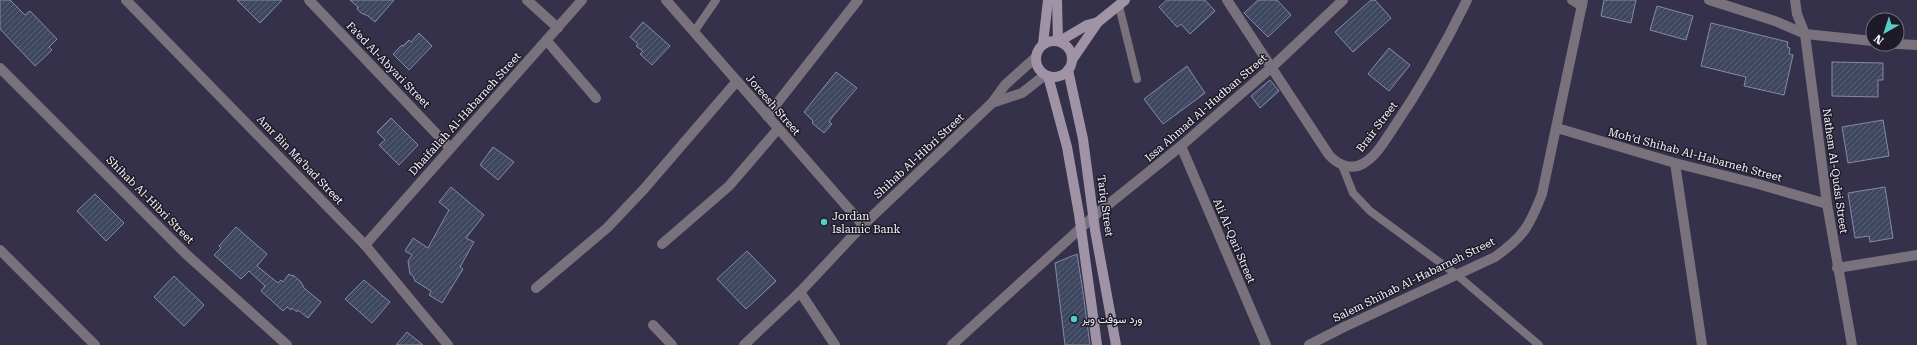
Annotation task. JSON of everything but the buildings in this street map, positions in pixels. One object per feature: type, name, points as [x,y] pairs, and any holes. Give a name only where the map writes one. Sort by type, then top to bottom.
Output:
[{"type":"street","name":"Amr Bin Ma’bad Street","points":[[126,0],[365,245],[448,345]]},
{"type":"street","name":"Fa’ed Al-Abyari Street","points":[[309,0],[450,148]]},
{"type":"street","points":[[527,0],[558,28]]},
{"type":"street","name":"Dhaifallah Al-Habarneh Street","points":[[365,245],[582,0]]},
{"type":"street","name":"Joreesh Street","points":[[666,0],[863,225]]},
{"type":"street","points":[[767,116],[858,0]]},
{"type":"street","points":[[1043,44],[1048,0]]},
{"type":"street","points":[[1057,0],[1059,41]]},
{"type":"street","points":[[1227,0],[1329,155],[1342,165]]},
{"type":"street","name":"Issa Ahmad Al-Hudban Street","points":[[952,345],[1081,230],[1094,216],[1181,146],[1272,67],[1344,0]]},
{"type":"street","name":"Brair Street","points":[[1342,165],[1353,167],[1363,164],[1372,157],[1381,146],[1443,47],[1466,0]]},
{"type":"street","points":[[1572,0],[1582,3]]},
{"type":"street","points":[[1709,0],[1775,20],[1805,34],[1865,40]]},
{"type":"street","name":"Nathem Al-Qudsi Street","points":[[1795,0],[1797,14],[1805,34],[1827,204],[1837,268],[1852,345]]},
{"type":"street","points":[[1047,75],[1059,76],[1068,70],[1072,60],[1098,22],[1122,3]]},
{"type":"street","name":"Salem Shihab Al-Habarneh Street","points":[[1309,345],[1344,326],[1495,257],[1513,244],[1530,224],[1542,194],[1582,3]]},
{"type":"street","points":[[1059,41],[1088,25],[1098,22]]},
{"type":"street","points":[[1072,60],[1069,48],[1059,41],[1050,40],[1037,50],[1035,58],[1036,65],[1047,75],[1067,147],[1081,230],[1097,345]]},
{"type":"street","points":[[546,42],[596,98]]},
{"type":"street","points":[[1905,44],[1917,45]]},
{"type":"street","name":"Shihab Al-Hibri Street","points":[[744,345],[800,292],[863,225],[992,104],[1005,85],[1035,58]]},
{"type":"street","name":"Shihab Al-Hibri Street","points":[[0,68],[186,254],[249,313],[287,345]]},
{"type":"street","name":"Tariq Street","points":[[1068,70],[1083,139],[1094,216],[1116,345]]},
{"type":"street","name":"Shihab Al-Hibri Street","points":[[992,104],[1022,93],[1047,75]]},
{"type":"street","points":[[536,288],[607,228],[644,189],[737,81]]},
{"type":"street","name":"Moh’d Shihab Al-Habarneh Street","points":[[1557,128],[1676,163],[1758,184],[1827,204]]},
{"type":"street","points":[[662,244],[729,186],[778,129]]},
{"type":"street","name":"Ali Al-Qari Street","points":[[1181,146],[1266,345]]},
{"type":"street","points":[[1676,163],[1702,345]]},
{"type":"street","points":[[0,250],[95,345]]},
{"type":"street","points":[[1837,268],[1917,255]]},
{"type":"street","points":[[800,292],[834,345]]},
{"type":"street","points":[[653,325],[672,345]]},
{"type":"lane","points":[[694,32],[716,0]]},
{"type":"lane","points":[[1122,3],[1137,79]]},
{"type":"lane","points":[[1342,165],[1346,181],[1353,193],[1370,212],[1457,275],[1539,345]]},
{"type":"place","name":"Jordan Islamic Bank","points":[[824,222]]},
{"type":"place","name":"ورد سوفت وير","points":[[1074,319]]}]
